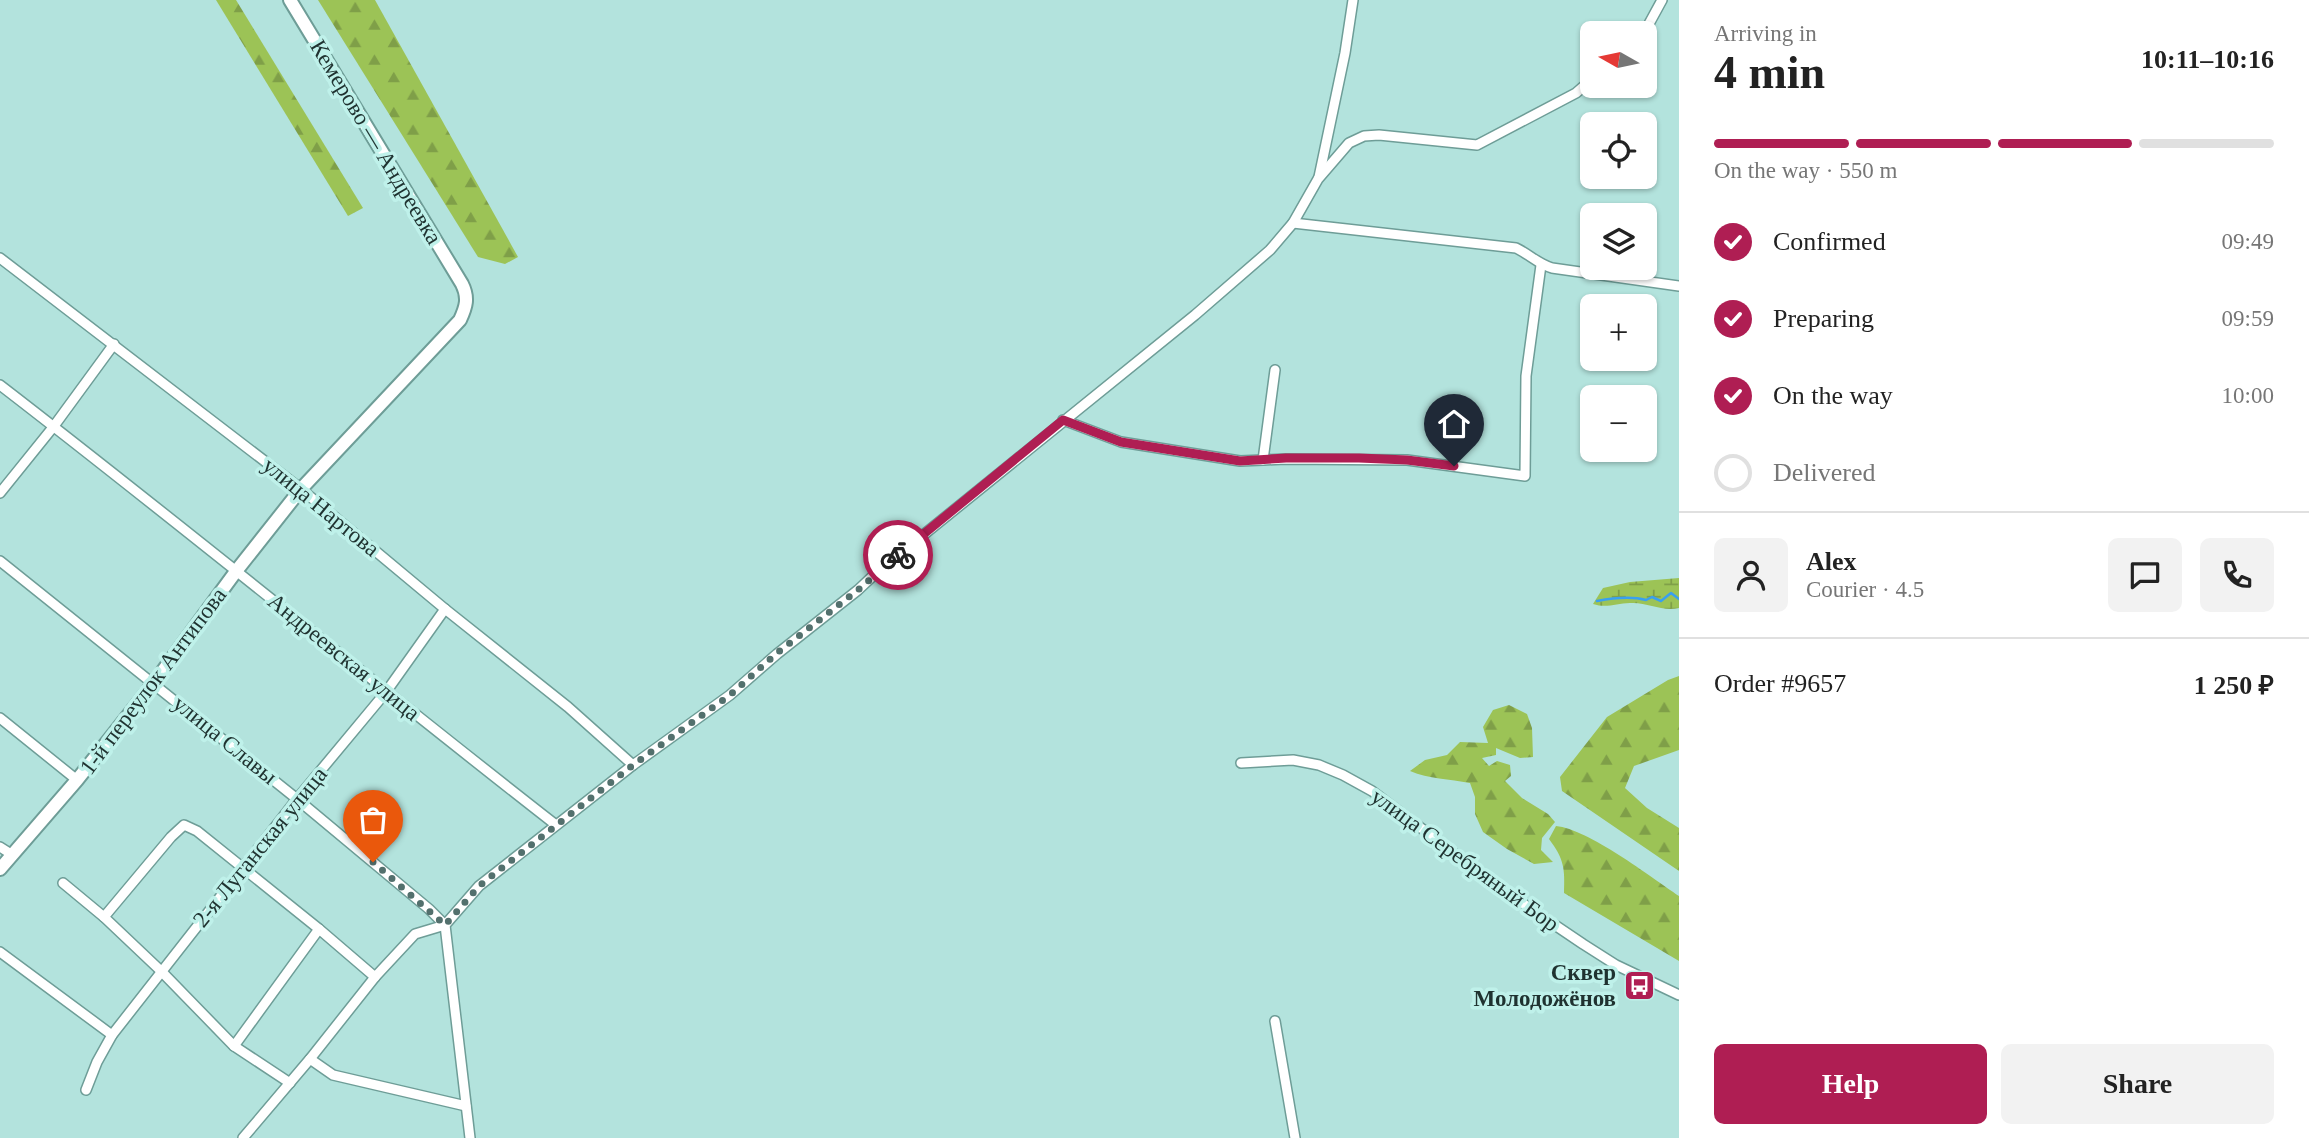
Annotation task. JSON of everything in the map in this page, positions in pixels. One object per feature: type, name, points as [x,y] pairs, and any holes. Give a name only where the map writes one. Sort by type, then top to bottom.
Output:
[{"type":"main road","name":"Кемерово — Андреевка","points":[[290,0],[463,284]]},
{"type":"main road","name":"1-й переулок Антипова","points":[[0,869],[5,850],[77,780],[301,489],[460,320],[467,300],[463,284]]},
{"type":"street","points":[[1318,179],[1345,53],[1353,0]]},
{"type":"street","points":[[1651,21],[1662,0]]},
{"type":"street","points":[[243,1138],[375,977],[415,934],[445,925],[479,886],[633,765],[730,695],[777,653],[1214,299],[1270,250],[1293,223],[1318,179],[1349,143],[1364,136],[1379,135],[1477,145],[1580,90]]},
{"type":"street","points":[[1293,223],[1516,248],[1529,254],[1541,265],[1679,286]]},
{"type":"street","name":"улица Нартова","points":[[0,258],[301,489],[568,707],[633,765]]},
{"type":"street","points":[[1063,420],[1121,442],[1240,461],[1286,458],[1407,460],[1525,476],[1526,376],[1541,265]]},
{"type":"street","points":[[0,493],[54,426],[114,344]]},
{"type":"street","points":[[1263,460],[1275,370]]},
{"type":"street","name":"Андреевская улица","points":[[0,385],[556,825]]},
{"type":"street","name":"улица Славы","points":[[0,561],[298,799],[445,925]]},
{"type":"street","name":"2-я Луганская улица","points":[[86,1090],[112,1035],[386,692],[445,609]]},
{"type":"street","points":[[0,718],[77,780]]},
{"type":"street","name":"улица Серебряный Бор","points":[[1241,763],[1293,760],[1319,765],[1343,775],[1372,791],[1503,890],[1583,944],[1616,965],[1679,995]]},
{"type":"street","points":[[104,917],[170,836],[184,825],[197,831],[375,977]]},
{"type":"street","points":[[63,883],[161,971],[234,1046],[290,1083]]},
{"type":"street","points":[[445,925],[470,1138]]},
{"type":"street","points":[[234,1046],[319,929]]},
{"type":"street","points":[[0,952],[112,1035]]},
{"type":"street","points":[[1275,1021],[1294,1138]]},
{"type":"street","points":[[310,1059],[333,1075],[466,1106]]},
{"type":"green space","points":[[216,0],[236,0],[363,208],[348,216]]},
{"type":"green space","points":[[318,0],[375,0],[518,257],[505,264],[478,257]]},
{"type":"green space","points":[[1679,578],[1679,608],[1667,609],[1633,603],[1603,606],[1593,604],[1603,588],[1630,582]]},
{"type":"green space","points":[[1679,676],[1679,750],[1634,766],[1625,788],[1647,808],[1679,828],[1679,871],[1562,791],[1560,777],[1607,717]]},
{"type":"green space","points":[[1509,705],[1527,714],[1532,728],[1533,757],[1520,758],[1496,748],[1496,755],[1482,758],[1489,766],[1497,761],[1510,765],[1511,776],[1505,781],[1522,798],[1548,814],[1555,822],[1542,838],[1541,850],[1553,862],[1534,864],[1483,832],[1475,814],[1475,797],[1470,783],[1410,771],[1425,760],[1447,755],[1460,742],[1488,743],[1483,727],[1493,710]]},
{"type":"green space","points":[[1556,826],[1602,844],[1679,896],[1679,961],[1564,893],[1562,864],[1549,839]]},
{"type":"waterway","points":[[1597,601],[1622,598],[1646,600],[1652,597],[1661,601],[1671,593],[1679,599]]},
{"type":"way so far","points":[[373,862],[445,925],[479,886],[633,765],[730,695],[777,653],[898,555]]},
{"type":"place","name":"Сквер Молодожёнов","points":[[1639,985]]},
{"type":"route","points":[[898,555],[1063,420],[1121,442],[1240,461],[1359,458],[1454,466]]}]
